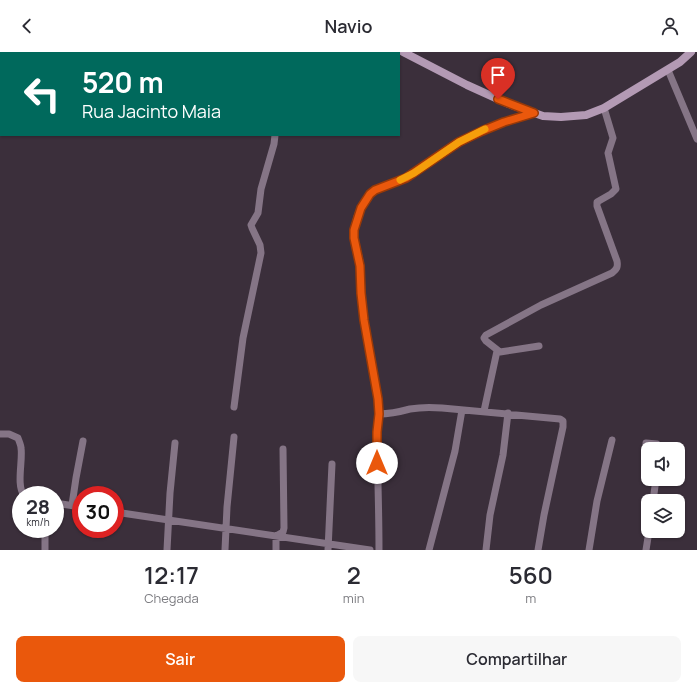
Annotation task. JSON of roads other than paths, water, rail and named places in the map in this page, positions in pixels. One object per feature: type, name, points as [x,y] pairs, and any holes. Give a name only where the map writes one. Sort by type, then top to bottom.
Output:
[{"type":"street","points":[[403,52],[467,85],[534,113],[552,117],[586,115],[604,108],[668,70],[691,52]]},
{"type":"street","points":[[668,70],[697,139]]},
{"type":"street","points":[[539,346],[502,352],[498,351],[484,339],[486,335],[541,305],[612,273],[617,267],[617,261],[597,206],[597,202],[611,194],[616,189],[608,153],[612,138],[604,108]]},
{"type":"street","points":[[379,550],[377,432],[379,414],[378,399],[364,320],[360,266],[354,238],[354,230],[361,208],[370,194],[375,190],[406,178],[459,142],[504,122],[534,113]]},
{"type":"street","points":[[234,407],[243,338],[261,253],[260,245],[251,225],[258,213],[261,189],[275,136]]},
{"type":"street","points":[[484,411],[498,351]]},
{"type":"street","points":[[379,414],[390,414],[427,407],[557,418],[563,421],[538,550]]},
{"type":"street","points":[[429,550],[455,451],[462,410]]},
{"type":"street","points":[[486,550],[490,515],[503,455],[508,413]]},
{"type":"street","points":[[0,434],[10,434],[18,438],[21,448],[21,486]]},
{"type":"street","points":[[225,550],[234,437]]},
{"type":"street","points":[[589,550],[597,501],[612,440]]},
{"type":"street","points":[[75,486],[83,441]]},
{"type":"street","points":[[167,550],[170,493],[175,443]]},
{"type":"street","points":[[276,536],[283,532],[284,528],[283,449]]},
{"type":"street","points":[[327,547],[332,464]]},
{"type":"street","points":[[64,504],[72,505]]},
{"type":"street","points":[[124,514],[276,536],[327,547],[370,550]]},
{"type":"street","points":[[276,536],[276,550]]},
{"type":"street","points":[[45,538],[45,550]]},
{"type":"street","points":[[646,550],[648,538]]},
{"type":"street","points":[[432,542],[437,550]]}]
